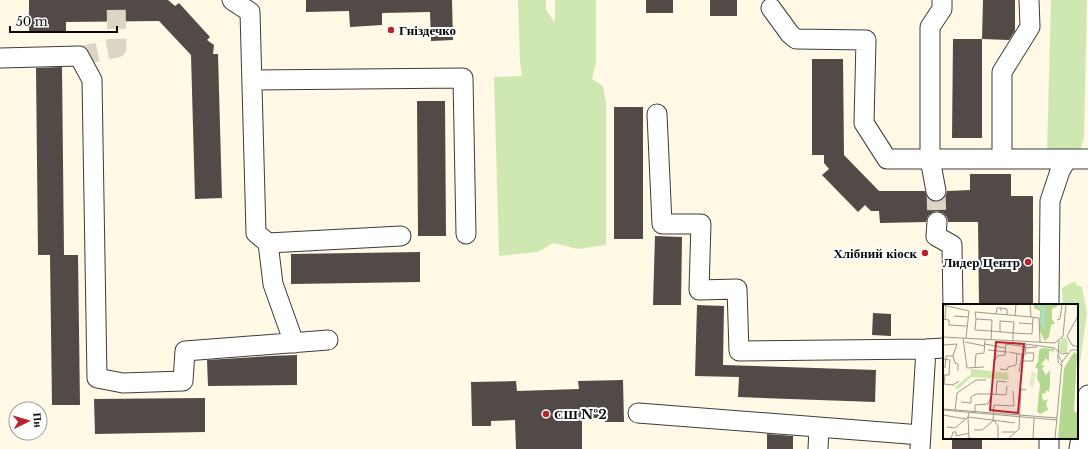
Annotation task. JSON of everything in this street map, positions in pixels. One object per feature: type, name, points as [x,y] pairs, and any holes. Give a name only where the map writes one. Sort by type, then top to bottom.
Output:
[{"type":"street","points":[[232,0],[250,6],[256,232],[268,243],[274,284],[294,343]]},
{"type":"street","points":[[936,191],[930,159],[930,27],[942,8],[942,0]]},
{"type":"street","points":[[1002,158],[1002,72],[1030,26],[1029,0]]},
{"type":"street","points":[[771,8],[790,34],[796,39],[866,40],[864,123],[886,159],[1088,159]]},
{"type":"street","points":[[0,58],[79,56],[92,80],[97,378],[123,383],[182,381],[185,351],[328,340]]},
{"type":"street","points":[[252,80],[463,78],[466,234]]},
{"type":"street","points":[[638,413],[819,427],[921,442],[935,349],[739,351],[737,289],[699,290],[701,224],[662,224],[657,114]]},
{"type":"street","points":[[1049,304],[1050,201],[1060,171],[1067,159]]},
{"type":"street","points":[[937,222],[936,236],[952,245],[953,304]]},
{"type":"street","points":[[268,243],[401,236]]},
{"type":"street","points":[[1079,449],[1088,395]]},
{"type":"street","points":[[818,449],[819,427]]},
{"type":"green space","points":[[518,0],[546,0],[546,10],[555,23],[555,0],[596,0],[596,63],[592,79],[603,86],[606,102],[606,245],[578,249],[553,243],[538,252],[499,256],[494,77],[522,76],[520,62]]},
{"type":"green space","points":[[1051,0],[1087,0],[1084,139],[1079,152],[1047,153]]},
{"type":"green space","points":[[1075,281],[1077,285],[1082,287],[1087,313],[1078,377],[1078,304],[1063,304],[1062,288]]},
{"type":"building","points":[[29,0],[168,0],[175,6],[179,3],[210,37],[207,40],[214,45],[213,54],[218,54],[222,198],[195,199],[191,55],[159,21],[66,22],[66,33],[29,33]]},
{"type":"building","points":[[306,0],[452,0],[453,40],[431,41],[430,12],[382,13],[382,25],[350,27],[349,11],[306,12]]},
{"type":"building","points":[[646,0],[673,0],[673,13],[646,13]]},
{"type":"building","points":[[710,0],[737,0],[737,16],[710,16]]},
{"type":"building","points":[[983,0],[1015,0],[1015,31],[1009,40],[982,39]]},
{"type":"building","points":[[953,39],[982,39],[982,138],[952,138]]},
{"type":"building","points":[[812,59],[843,59],[844,155],[879,191],[925,191],[928,198],[938,202],[943,199],[947,191],[970,190],[970,174],[1011,174],[1011,196],[1033,196],[1033,304],[979,304],[978,222],[948,222],[947,217],[943,213],[937,211],[928,216],[926,222],[880,223],[879,211],[871,211],[865,205],[858,212],[822,175],[829,169],[824,163],[824,155],[812,155]]},
{"type":"building","points":[[62,67],[64,255],[78,255],[80,405],[52,405],[50,255],[38,255],[36,68]]},
{"type":"building","points":[[417,101],[445,101],[446,236],[418,236]]},
{"type":"building","points":[[614,107],[643,107],[643,239],[614,239]]},
{"type":"building","points":[[655,236],[682,237],[681,305],[653,305]]},
{"type":"building","points":[[420,252],[420,282],[291,284],[291,254]]},
{"type":"building","points":[[697,305],[724,306],[723,365],[876,370],[875,402],[738,397],[739,377],[695,376]]},
{"type":"building","points":[[873,313],[891,314],[891,336],[872,335]]},
{"type":"building","points":[[297,355],[297,385],[208,386],[207,360]]},
{"type":"building","points":[[623,380],[624,422],[605,422],[605,418],[582,418],[582,449],[516,449],[515,420],[491,421],[491,426],[472,426],[471,382],[516,381],[517,391],[579,389],[578,381]]},
{"type":"building","points":[[205,398],[205,432],[95,434],[94,399]]},
{"type":"building","points":[[767,434],[793,436],[793,449],[767,449]]},
{"type":"building","points":[[952,439],[982,439],[982,449],[952,449]]},
{"type":"tunnel","points":[[79,56],[117,48],[116,0]]},
{"type":"tunnel","points":[[936,191],[937,222]]},
{"type":"place","name":"Гніздечко","points":[[391,30]]},
{"type":"place","name":"Хлібний кіоск","points":[[925,253]]},
{"type":"place","name":"Лидер Центр","points":[[1028,262]]},
{"type":"place","name":"СШ №2","points":[[546,414]]}]
